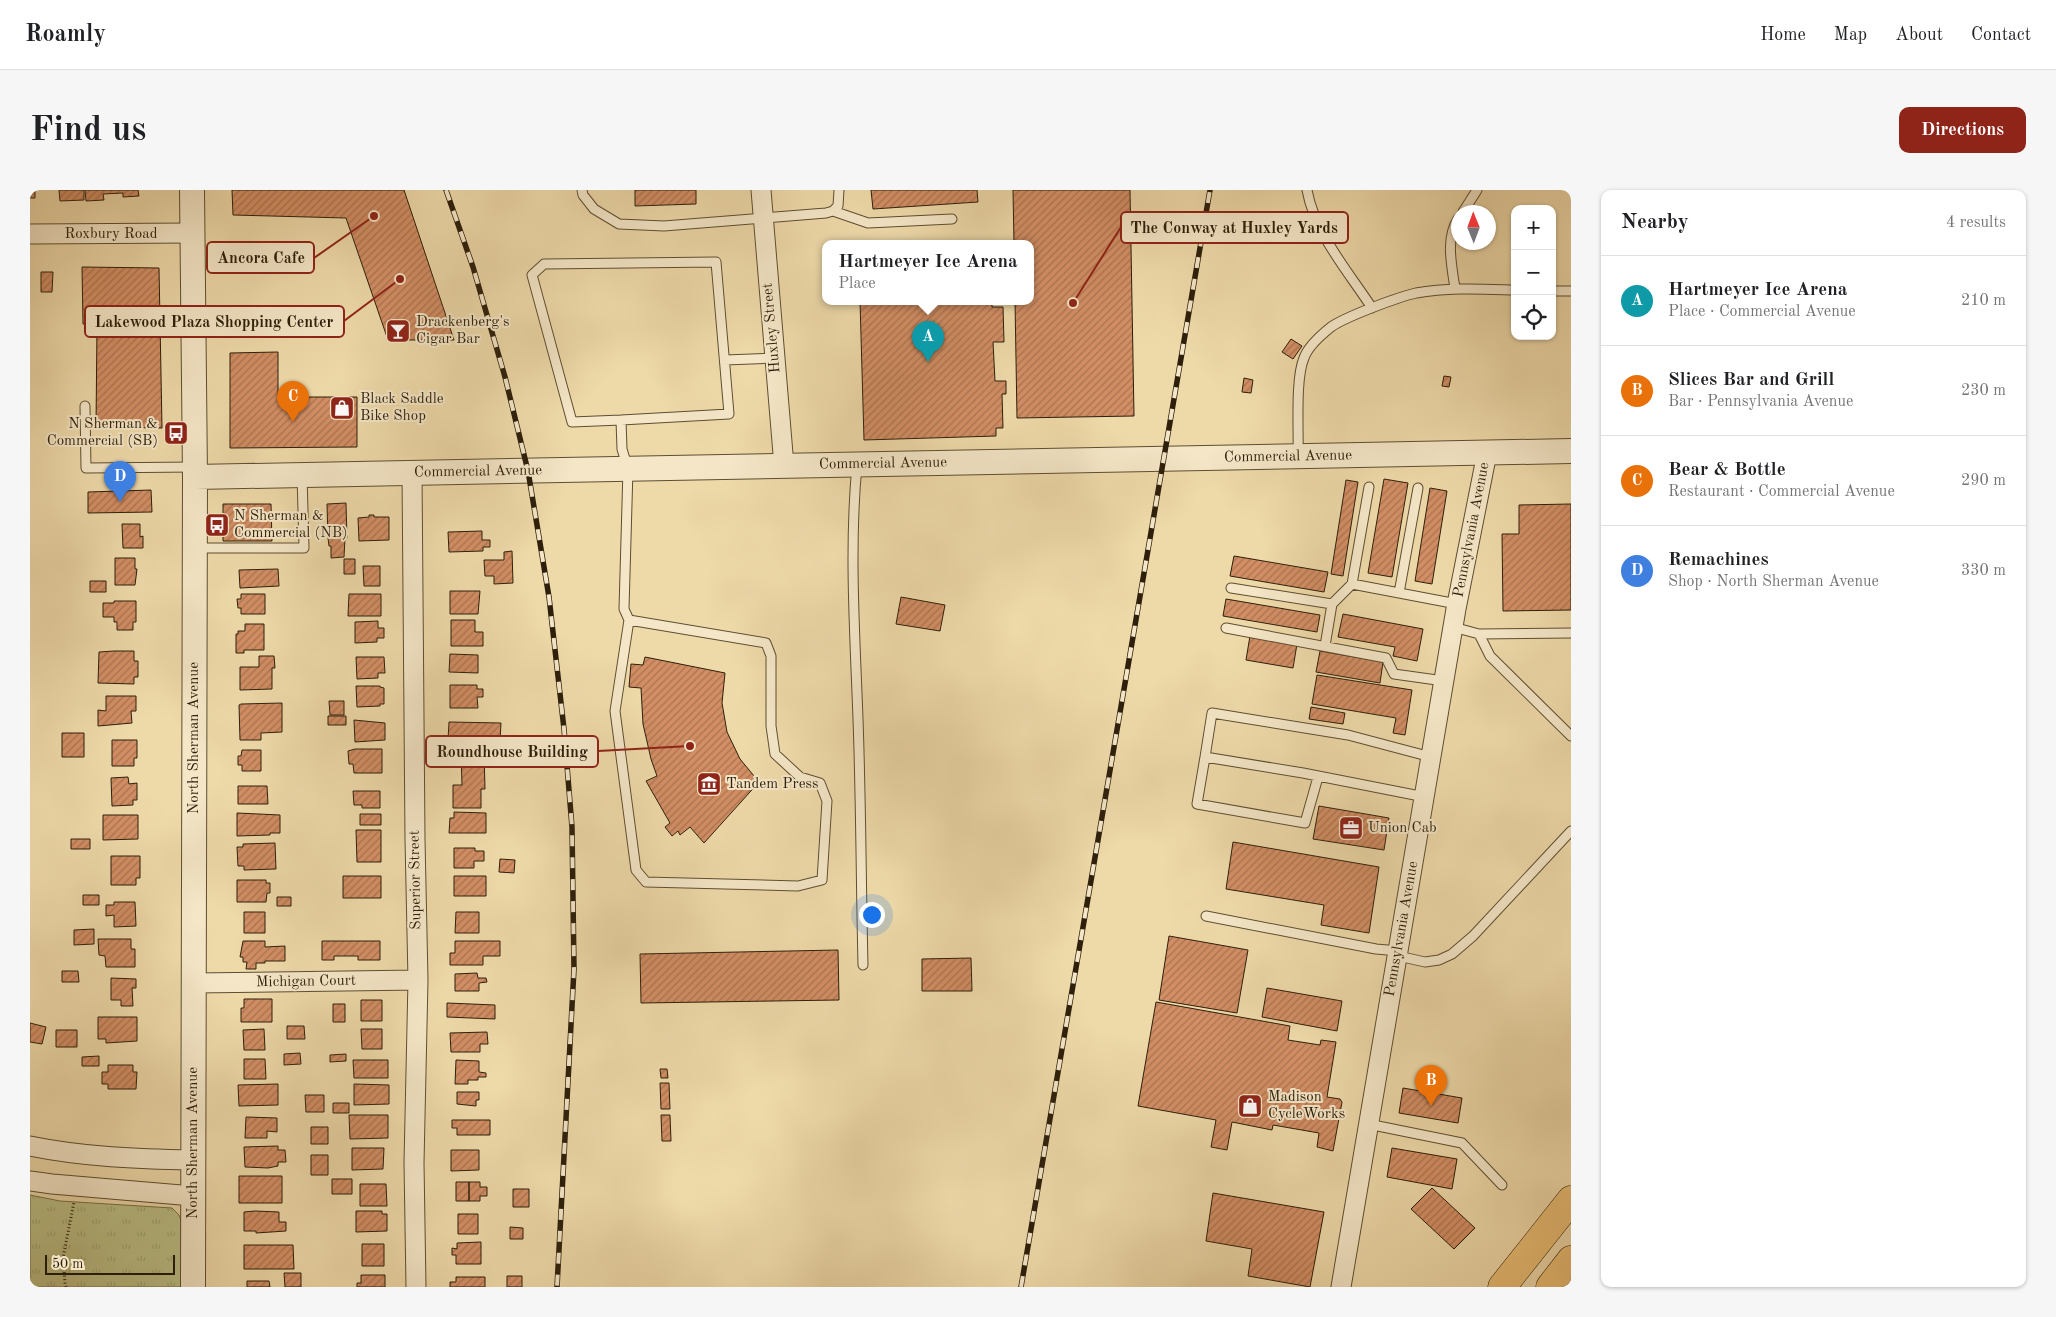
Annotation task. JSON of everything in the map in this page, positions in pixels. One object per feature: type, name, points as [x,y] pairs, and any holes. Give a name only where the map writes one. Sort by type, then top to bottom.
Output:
[{"type":"main road","points":[[1502,1287],[1571,1200]]},
{"type":"main road","points":[[1550,1287],[1571,1260]]},
{"type":"street","name":"North Sherman Avenue","points":[[192,190],[195,472],[193,1287]]},
{"type":"street","name":"Huxley Street","points":[[761,190],[784,466]]},
{"type":"street","name":"Roxbury Road","points":[[30,234],[192,233]]},
{"type":"street","name":"Commercial Avenue","points":[[195,472],[302,475],[1571,451]]},
{"type":"street","name":"Pennsylvania Avenue","points":[[1341,1287],[1457,604],[1487,453]]},
{"type":"street","name":"Superior Street","points":[[412,473],[414,820],[418,980],[414,1163],[416,1287]]},
{"type":"street","name":"Michigan Court","points":[[194,983],[418,980]]},
{"type":"street","points":[[30,1146],[65,1153],[128,1158],[193,1160]]},
{"type":"street","points":[[128,1158],[129,1191]]},
{"type":"street","points":[[30,1181],[193,1196]]},
{"type":"lane","points":[[582,190],[583,195],[594,210],[619,224],[664,226],[826,213],[833,211],[838,206],[839,190]]},
{"type":"lane","points":[[1307,190],[1310,208],[1317,224],[1372,308]]},
{"type":"lane","points":[[1467,205],[1477,190]]},
{"type":"lane","points":[[833,211],[868,223],[952,219]]},
{"type":"lane","points":[[1451,243],[1450,249],[1455,288]]},
{"type":"lane","points":[[716,262],[729,414],[621,420],[572,422],[532,275],[544,264],[716,262]]},
{"type":"lane","points":[[1298,457],[1300,374],[1304,357],[1314,343],[1333,326],[1372,308],[1415,293],[1455,288],[1511,290]]},
{"type":"lane","points":[[1556,290],[1571,291]]},
{"type":"lane","points":[[725,360],[774,358]]},
{"type":"lane","points":[[85,406],[86,468],[195,472]]},
{"type":"lane","points":[[621,420],[622,449],[628,469],[624,610],[629,620],[615,711],[636,870],[646,882],[798,886],[822,880],[827,800],[820,783],[800,777],[775,754],[770,726],[771,656],[766,643],[629,620]]},
{"type":"lane","points":[[857,465],[854,490],[854,614],[863,965]]},
{"type":"lane","points":[[195,548],[304,548],[302,475]]},
{"type":"lane","points":[[1325,646],[1332,604],[1352,584],[1369,487]]},
{"type":"lane","points":[[1399,593],[1418,488]]},
{"type":"lane","points":[[1352,584],[1457,604]]},
{"type":"lane","points":[[1231,588],[1332,604]]},
{"type":"lane","points":[[1453,627],[1479,634],[1571,633]]},
{"type":"lane","points":[[1226,628],[1386,658],[1394,674],[1444,681]]},
{"type":"lane","points":[[1479,634],[1490,656],[1571,736]]},
{"type":"lane","points":[[1318,777],[1305,823],[1197,804],[1212,713],[1348,735],[1432,757]]},
{"type":"lane","points":[[1205,758],[1425,797]]},
{"type":"lane","points":[[1206,916],[1376,949],[1425,962],[1439,960],[1452,954],[1473,936],[1571,831]]},
{"type":"lane","points":[[1368,1124],[1462,1143],[1502,1185]]},
{"type":"path","points":[[66,1287],[64,1284],[64,1258],[74,1210],[76,1186]]},
{"type":"green space","points":[[30,1195],[60,1201],[172,1208],[181,1220],[182,1287],[30,1287]]},
{"type":"building","points":[[30,190],[35,190],[35,198],[30,198]]},
{"type":"building","points":[[59,190],[84,190],[84,200],[60,201]]},
{"type":"building","points":[[85,190],[138,190],[139,196],[123,197],[123,193],[103,194],[104,200],[86,201]]},
{"type":"building","points":[[232,190],[404,190],[454,340],[388,340],[346,218],[233,215]]},
{"type":"building","points":[[635,190],[696,190],[696,204],[635,206]]},
{"type":"building","points":[[871,190],[977,190],[978,202],[873,209]]},
{"type":"building","points":[[1013,190],[1130,190],[1134,416],[1017,418],[1015,305],[1034,305],[1034,240],[1014,240]]},
{"type":"building","points":[[82,267],[159,268],[162,428],[96,427],[97,325],[83,324]]},
{"type":"building","points":[[41,272],[53,272],[52,292],[41,292]]},
{"type":"building","points":[[860,305],[992,305],[992,307],[1003,307],[1004,342],[993,342],[995,381],[1006,381],[1006,394],[1002,394],[1003,428],[996,428],[996,436],[864,440]]},
{"type":"building","points":[[1291,339],[1302,346],[1293,359],[1282,352]]},
{"type":"building","points":[[278,352],[278,397],[357,397],[357,447],[230,448],[230,353]]},
{"type":"building","points":[[1444,376],[1451,377],[1449,387],[1442,386]]},
{"type":"building","points":[[1244,378],[1253,380],[1251,393],[1242,392]]},
{"type":"building","points":[[1384,479],[1408,483],[1392,577],[1368,573]]},
{"type":"building","points":[[1346,480],[1358,482],[1343,576],[1331,574]]},
{"type":"building","points":[[1430,488],[1447,491],[1432,584],[1415,581]]},
{"type":"building","points":[[151,490],[152,512],[88,513],[88,492]]},
{"type":"building","points":[[346,503],[347,538],[345,538],[344,557],[331,558],[331,546],[329,546],[328,538],[327,504]]},
{"type":"building","points":[[223,504],[271,504],[272,541],[223,541]]},
{"type":"building","points":[[1571,504],[1571,610],[1503,611],[1502,534],[1519,534],[1519,505]]},
{"type":"building","points":[[369,515],[389,517],[389,540],[359,541],[358,518],[369,517]]},
{"type":"building","points":[[122,524],[140,524],[140,537],[143,536],[143,548],[123,548]]},
{"type":"building","points":[[482,531],[482,540],[490,540],[490,547],[483,547],[483,551],[449,552],[448,532]]},
{"type":"building","points":[[512,551],[513,583],[494,584],[494,576],[485,576],[484,560],[504,560],[504,552]]},
{"type":"building","points":[[1234,556],[1328,572],[1324,592],[1230,576]]},
{"type":"building","points":[[115,558],[135,558],[135,569],[137,569],[135,585],[115,585]]},
{"type":"building","points":[[344,559],[355,559],[355,574],[344,574]]},
{"type":"building","points":[[363,566],[380,566],[380,586],[364,586]]},
{"type":"building","points":[[278,569],[279,586],[240,588],[239,570]]},
{"type":"building","points":[[90,581],[106,581],[106,592],[90,592]]},
{"type":"building","points":[[450,591],[480,591],[478,614],[450,614]]},
{"type":"building","points":[[241,594],[265,594],[265,614],[241,614],[241,608],[238,608],[237,599],[241,599]]},
{"type":"building","points":[[349,594],[381,594],[381,616],[348,616]]},
{"type":"building","points":[[901,597],[945,605],[940,631],[896,624]]},
{"type":"building","points":[[1226,599],[1320,615],[1317,632],[1223,616]]},
{"type":"building","points":[[114,601],[136,601],[136,622],[133,622],[133,630],[117,630],[117,622],[114,622],[114,617],[103,617],[103,603],[114,603]]},
{"type":"building","points":[[1343,614],[1423,629],[1417,661],[1393,656],[1395,647],[1338,637]]},
{"type":"building","points":[[451,620],[475,620],[475,632],[483,632],[483,646],[451,646]]},
{"type":"building","points":[[378,621],[378,628],[384,628],[384,638],[377,638],[377,642],[355,643],[355,622]]},
{"type":"building","points":[[245,624],[264,624],[264,650],[244,650],[244,653],[236,653],[236,634],[238,634],[238,631],[245,631]]},
{"type":"building","points":[[1250,636],[1297,644],[1293,668],[1246,660]]},
{"type":"building","points":[[134,651],[134,661],[138,661],[138,677],[134,677],[134,684],[98,683],[99,652]]},
{"type":"building","points":[[1320,651],[1383,662],[1380,683],[1316,672]]},
{"type":"building","points":[[450,654],[478,655],[478,673],[449,672]]},
{"type":"building","points":[[259,656],[274,656],[275,668],[272,668],[272,689],[240,690],[240,667],[259,667]]},
{"type":"building","points":[[356,657],[384,657],[385,673],[378,673],[378,678],[357,679]]},
{"type":"building","points":[[645,657],[725,673],[722,703],[727,732],[740,759],[759,782],[704,843],[690,827],[680,835],[678,831],[672,836],[665,827],[670,823],[646,781],[657,776],[643,724],[641,688],[629,687],[631,664],[643,665]]},
{"type":"building","points":[[1317,675],[1412,690],[1405,735],[1393,733],[1396,718],[1312,704]]},
{"type":"building","points":[[450,685],[477,685],[477,689],[483,689],[483,697],[477,697],[478,708],[450,708]]},
{"type":"building","points":[[356,686],[380,686],[384,688],[384,704],[380,704],[380,706],[357,707]]},
{"type":"building","points":[[106,696],[136,696],[136,711],[131,711],[132,723],[98,726],[98,710],[106,711]]},
{"type":"building","points":[[329,701],[344,701],[344,715],[330,715]]},
{"type":"building","points":[[282,703],[282,732],[261,733],[261,740],[240,740],[239,705]]},
{"type":"building","points":[[1311,707],[1345,713],[1343,724],[1309,719]]},
{"type":"building","points":[[328,716],[346,716],[346,725],[328,725]]},
{"type":"building","points":[[354,720],[385,723],[385,740],[355,742]]},
{"type":"building","points":[[449,722],[501,723],[500,741],[448,740]]},
{"type":"building","points":[[62,733],[84,733],[84,757],[62,757]]},
{"type":"building","points":[[112,740],[137,740],[137,758],[134,758],[134,766],[112,766]]},
{"type":"building","points":[[355,749],[382,749],[382,773],[354,773],[353,764],[349,764],[348,751]]},
{"type":"building","points":[[242,750],[261,750],[261,771],[242,771],[242,765],[238,765],[238,756],[241,756]]},
{"type":"building","points":[[461,753],[484,753],[485,789],[481,789],[481,808],[453,808],[453,785],[462,785]]},
{"type":"building","points":[[128,777],[129,784],[137,783],[137,800],[133,800],[133,805],[112,806],[111,778]]},
{"type":"building","points":[[238,786],[267,786],[268,804],[238,804]]},
{"type":"building","points":[[353,791],[380,791],[380,808],[362,808],[362,805],[354,805]]},
{"type":"building","name":"Union Cab","points":[[1319,806],[1389,818],[1384,850],[1313,839]]},
{"type":"building","points":[[454,812],[486,813],[486,833],[449,833],[450,818],[454,818]]},
{"type":"building","points":[[237,813],[280,815],[280,833],[237,836]]},
{"type":"building","points":[[360,814],[381,814],[381,825],[360,825]]},
{"type":"building","points":[[103,815],[138,815],[138,839],[103,840]]},
{"type":"building","points":[[356,830],[381,830],[381,862],[357,862]]},
{"type":"building","points":[[71,839],[90,839],[90,849],[71,849]]},
{"type":"building","points":[[1233,842],[1379,867],[1369,933],[1321,925],[1324,905],[1226,889]]},
{"type":"building","points":[[275,843],[276,869],[244,870],[244,866],[238,866],[237,847],[243,847],[243,844]]},
{"type":"building","points":[[454,848],[475,848],[475,851],[484,851],[484,861],[474,861],[474,868],[454,868]]},
{"type":"building","points":[[111,856],[140,856],[140,878],[136,878],[136,885],[111,885]]},
{"type":"building","points":[[500,859],[515,860],[514,873],[499,872]]},
{"type":"building","points":[[343,876],[381,876],[381,898],[343,898]]},
{"type":"building","points":[[454,876],[486,876],[486,896],[454,896]]},
{"type":"building","points":[[237,880],[266,880],[266,883],[270,883],[270,893],[267,893],[266,902],[237,902]]},
{"type":"building","points":[[83,895],[99,895],[99,905],[83,905]]},
{"type":"building","points":[[277,897],[291,897],[291,906],[277,906]]},
{"type":"building","points":[[114,902],[135,902],[136,926],[114,927],[114,915],[106,916],[106,905],[114,905]]},
{"type":"building","points":[[244,912],[265,912],[265,933],[244,933]]},
{"type":"building","points":[[456,912],[479,912],[479,933],[455,933]]},
{"type":"building","points":[[94,929],[94,944],[74,945],[74,930]]},
{"type":"building","points":[[1169,936],[1248,950],[1237,1013],[1159,1000]]},
{"type":"building","points":[[98,939],[131,939],[131,949],[135,949],[135,967],[106,967],[105,956],[99,955]]},
{"type":"building","points":[[243,941],[265,941],[265,947],[285,946],[285,961],[265,961],[265,963],[256,963],[256,969],[246,969],[247,962],[243,962],[243,957],[240,957]]},
{"type":"building","points":[[322,941],[380,941],[380,960],[358,960],[358,956],[334,956],[334,960],[322,960]]},
{"type":"building","points":[[455,941],[500,941],[500,956],[483,956],[483,965],[450,965],[450,953],[455,953]]},
{"type":"building","points":[[838,950],[839,1000],[641,1003],[640,954]]},
{"type":"building","points":[[971,958],[972,991],[922,991],[922,959]]},
{"type":"building","points":[[62,971],[78,971],[79,982],[62,982]]},
{"type":"building","points":[[477,973],[478,978],[486,978],[487,982],[479,983],[479,991],[455,991],[455,974]]},
{"type":"building","points":[[111,978],[136,979],[136,988],[132,988],[133,1006],[121,1006],[121,1000],[111,1000]]},
{"type":"building","points":[[1267,988],[1342,1001],[1337,1031],[1262,1017]]},
{"type":"building","points":[[244,999],[272,999],[272,1022],[241,1022],[241,1008],[244,1008]]},
{"type":"building","points":[[361,1000],[382,1000],[382,1021],[361,1021]]},
{"type":"building","points":[[1156,1002],[1290,1026],[1288,1040],[1320,1045],[1321,1040],[1336,1042],[1327,1097],[1340,1099],[1342,1102],[1333,1151],[1317,1147],[1319,1133],[1273,1125],[1272,1130],[1232,1122],[1227,1150],[1211,1147],[1216,1120],[1138,1106]]},
{"type":"building","points":[[447,1003],[495,1005],[495,1019],[447,1017]]},
{"type":"building","points":[[333,1004],[345,1004],[345,1022],[333,1022]]},
{"type":"building","points":[[98,1017],[137,1017],[137,1041],[106,1043],[106,1039],[98,1039]]},
{"type":"building","points":[[30,1023],[46,1027],[42,1044],[30,1042]]},
{"type":"building","points":[[287,1026],[304,1026],[305,1039],[287,1039]]},
{"type":"building","points":[[264,1029],[265,1050],[244,1050],[243,1030]]},
{"type":"building","points":[[361,1029],[382,1029],[382,1049],[362,1049]]},
{"type":"building","points":[[56,1030],[77,1030],[77,1047],[56,1047]]},
{"type":"building","points":[[487,1032],[488,1044],[480,1044],[480,1052],[451,1052],[450,1033]]},
{"type":"building","points":[[300,1053],[301,1064],[284,1065],[284,1054]]},
{"type":"building","points":[[346,1054],[346,1061],[330,1062],[330,1055]]},
{"type":"building","points":[[99,1056],[99,1066],[82,1066],[82,1057]]},
{"type":"building","points":[[244,1059],[265,1059],[266,1079],[244,1079]]},
{"type":"building","points":[[353,1060],[388,1060],[388,1078],[354,1078]]},
{"type":"building","points":[[456,1060],[479,1061],[479,1072],[486,1073],[486,1077],[478,1077],[478,1080],[468,1080],[468,1084],[455,1084]]},
{"type":"building","points":[[108,1065],[133,1065],[133,1072],[137,1072],[136,1089],[108,1089],[108,1084],[102,1084],[102,1072],[108,1072]]},
{"type":"building","points":[[660,1069],[667,1069],[668,1078],[661,1078]]},
{"type":"building","points":[[660,1083],[669,1083],[670,1109],[661,1109]]},
{"type":"building","points":[[278,1084],[278,1105],[239,1106],[238,1085]]},
{"type":"building","points":[[354,1084],[389,1085],[389,1104],[354,1105]]},
{"type":"building","points":[[1403,1088],[1462,1098],[1458,1123],[1399,1113]]},
{"type":"building","points":[[457,1092],[479,1092],[479,1100],[476,1100],[476,1106],[457,1104]]},
{"type":"building","points":[[305,1095],[324,1095],[324,1112],[306,1112]]},
{"type":"building","points":[[333,1103],[349,1103],[349,1113],[333,1113]]},
{"type":"building","points":[[349,1115],[388,1115],[388,1138],[350,1139]]},
{"type":"building","points":[[661,1115],[670,1115],[671,1141],[662,1141]]},
{"type":"building","points":[[246,1117],[277,1118],[277,1132],[267,1131],[267,1138],[245,1138]]},
{"type":"building","points":[[452,1120],[490,1120],[490,1135],[457,1135],[457,1128],[452,1128]]},
{"type":"building","points":[[311,1127],[328,1127],[328,1144],[311,1144]]},
{"type":"building","points":[[278,1146],[278,1150],[285,1150],[286,1162],[278,1162],[278,1166],[268,1168],[245,1167],[244,1147]]},
{"type":"building","points":[[352,1148],[384,1148],[383,1169],[352,1170]]},
{"type":"building","points":[[1392,1148],[1457,1159],[1452,1189],[1387,1177]]},
{"type":"building","points":[[451,1150],[479,1150],[479,1170],[451,1171]]},
{"type":"building","points":[[311,1155],[328,1155],[328,1175],[311,1175]]},
{"type":"building","points":[[239,1176],[282,1176],[282,1203],[239,1203]]},
{"type":"building","points":[[332,1179],[352,1179],[352,1194],[332,1194]]},
{"type":"building","points":[[456,1182],[469,1182],[469,1201],[456,1201]]},
{"type":"building","points":[[469,1182],[480,1182],[480,1187],[487,1187],[487,1196],[480,1196],[480,1201],[469,1201]]},
{"type":"building","points":[[360,1184],[386,1184],[387,1206],[360,1206]]},
{"type":"building","points":[[1432,1188],[1475,1228],[1454,1249],[1411,1209]]},
{"type":"building","points":[[513,1189],[529,1189],[529,1207],[513,1207]]},
{"type":"building","points":[[1213,1193],[1324,1212],[1310,1287],[1248,1276],[1252,1249],[1206,1241]]},
{"type":"building","points":[[356,1211],[382,1211],[382,1214],[387,1214],[387,1231],[356,1232]]},
{"type":"building","points":[[244,1212],[279,1212],[279,1222],[286,1222],[286,1231],[256,1233],[256,1231],[244,1231]]},
{"type":"building","points":[[458,1214],[478,1214],[478,1234],[458,1234]]},
{"type":"building","points":[[510,1227],[523,1228],[523,1239],[510,1239]]},
{"type":"building","points":[[481,1242],[481,1264],[456,1264],[456,1255],[452,1255],[452,1248],[457,1249],[457,1243]]},
{"type":"building","points":[[362,1244],[384,1244],[384,1266],[362,1266]]},
{"type":"building","points":[[244,1245],[293,1245],[294,1269],[244,1269]]},
{"type":"building","points":[[284,1273],[301,1273],[301,1287],[285,1287]]},
{"type":"building","points":[[361,1275],[385,1275],[385,1287],[357,1287],[357,1283],[361,1283]]},
{"type":"building","points":[[507,1276],[522,1276],[522,1287],[507,1287]]},
{"type":"building","points":[[456,1277],[485,1277],[485,1287],[450,1287],[450,1282],[456,1282]]},
{"type":"building","points":[[247,1281],[269,1281],[270,1287],[247,1287]]},
{"type":"railway","points":[[446,190],[473,267],[505,377],[528,471],[549,597],[564,729],[572,827],[574,969],[557,1287]]},
{"type":"railway","points":[[1021,1287],[1210,190]]},
{"type":"place","name":"Ancora Cafe","points":[[374,216]]},
{"type":"place","name":"Lakewood Plaza Shopping Center","points":[[400,279]]},
{"type":"place","name":"The Conway at Huxley Yards","points":[[1073,303]]},
{"type":"place","name":"Drackenberg's Cigar Bar","points":[[398,331]]},
{"type":"place","name":"Hartmeyer Ice Arena","points":[[928,362]]},
{"type":"place","name":"Black Saddle Bike Shop","points":[[342,408]]},
{"type":"place","name":"Bear & Bottle","points":[[293,422]]},
{"type":"place","name":"N Sherman & Commercial (SB)","points":[[176,433]]},
{"type":"place","name":"Remachines","points":[[120,502]]},
{"type":"place","name":"N Sherman & Commercial (NB)","points":[[217,525]]},
{"type":"place","name":"Roundhouse Building","points":[[690,746]]},
{"type":"place","name":"Tandem Press","points":[[709,784]]},
{"type":"place","name":"Union Cab","points":[[1351,828]]},
{"type":"place","name":"Madison CycleWorks","points":[[1250,1106]]},
{"type":"place","name":"Slices Bar and Grill","points":[[1431,1106]]}]
